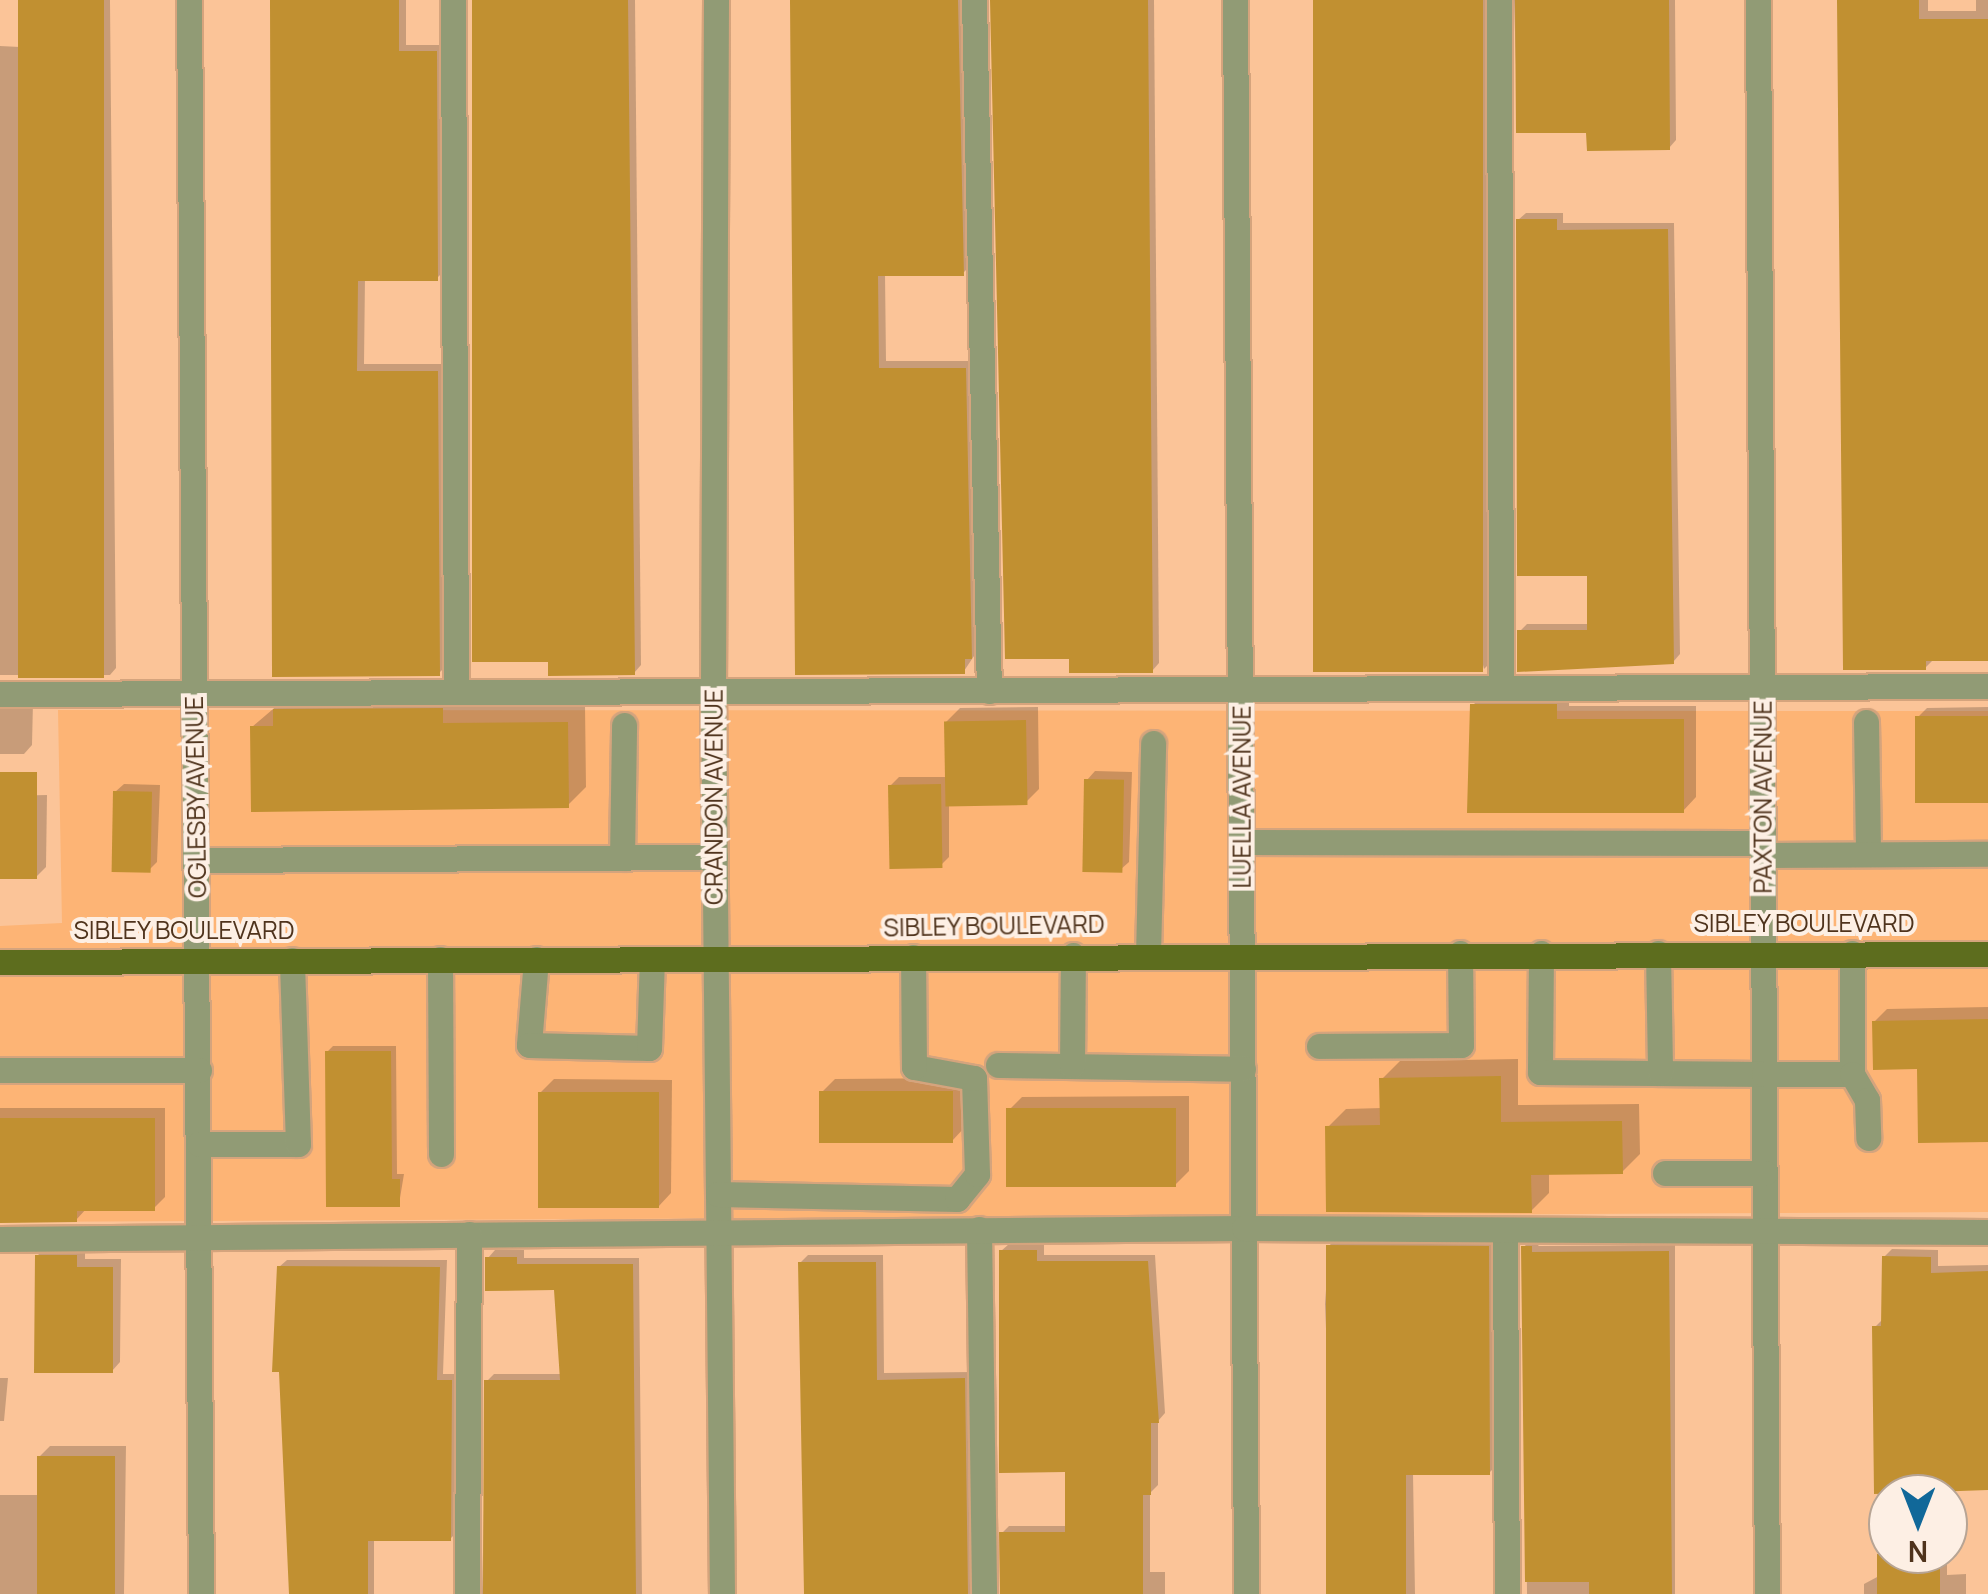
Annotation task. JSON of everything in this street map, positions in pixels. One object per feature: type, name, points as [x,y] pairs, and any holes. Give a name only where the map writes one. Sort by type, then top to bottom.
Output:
[{"type":"main road","name":"SIBLEY BOULEVARD","points":[[0,962],[1148,954],[1988,954]]},
{"type":"street","name":"OGLESBY AVENUE","points":[[189,0],[201,1594]]},
{"type":"street","points":[[454,0],[456,692]]},
{"type":"street","name":"CRANDON AVENUE","points":[[716,0],[713,692],[722,1594]]},
{"type":"street","points":[[974,0],[990,690]]},
{"type":"street","name":"LUELLA AVENUE","points":[[1234,0],[1246,1594]]},
{"type":"street","points":[[1499,0],[1501,688]]},
{"type":"street","name":"PAXTON AVENUE","points":[[1758,0],[1767,1594]]},
{"type":"street","points":[[0,694],[1988,686]]},
{"type":"street","points":[[1866,722],[1868,854]]},
{"type":"street","points":[[622,858],[624,725]]},
{"type":"street","points":[[1148,954],[1153,743]]},
{"type":"street","points":[[1242,842],[1988,854]]},
{"type":"street","points":[[197,860],[714,857]]},
{"type":"street","points":[[1319,1046],[1461,1045],[1460,954]]},
{"type":"street","points":[[1541,954],[1540,1072],[1852,1074]]},
{"type":"street","points":[[1658,954],[1660,1073]]},
{"type":"street","points":[[1852,954],[1852,1074],[1867,1100],[1868,1138]]},
{"type":"street","points":[[1072,1066],[1073,955]]},
{"type":"street","points":[[718,1194],[957,1199],[977,1174],[974,1078],[914,1068],[914,957]]},
{"type":"street","points":[[536,958],[529,1045],[650,1048],[652,958]]},
{"type":"street","points":[[440,959],[441,1154]]},
{"type":"street","points":[[200,1144],[298,1144],[292,960]]},
{"type":"street","points":[[998,1065],[1243,1068]]},
{"type":"street","points":[[0,1070],[199,1070]]},
{"type":"street","points":[[1665,1173],[1765,1173]]},
{"type":"street","points":[[0,1239],[1244,1228],[1988,1232]]},
{"type":"street","points":[[979,1230],[984,1594]]},
{"type":"street","points":[[1506,1231],[1507,1594]]},
{"type":"street","points":[[467,1594],[469,1234]]},
{"type":"shaded area","points":[[58,710],[1988,711],[1988,1212],[0,1222],[0,926],[62,923]]},
{"type":"building","points":[[18,0],[104,0],[104,678],[18,678]]},
{"type":"building","points":[[270,0],[399,0],[399,51],[437,51],[438,281],[358,281],[357,371],[438,371],[440,676],[272,677]]},
{"type":"building","points":[[472,0],[628,0],[635,675],[548,676],[548,662],[472,662]]},
{"type":"building","points":[[790,0],[958,0],[964,276],[878,276],[879,368],[966,368],[972,659],[965,659],[965,674],[795,675]]},
{"type":"building","points":[[990,0],[1148,0],[1153,673],[1069,673],[1069,659],[1005,659]]},
{"type":"building","points":[[1313,0],[1483,0],[1483,672],[1313,672]]},
{"type":"building","points":[[1515,0],[1669,0],[1670,150],[1587,151],[1586,133],[1516,133]]},
{"type":"building","points":[[1837,0],[1919,0],[1919,19],[1988,19],[1988,661],[1926,661],[1926,670],[1843,670]]},
{"type":"building","points":[[1516,219],[1557,219],[1557,230],[1668,229],[1674,664],[1517,672],[1517,630],[1587,630],[1587,576],[1517,576]]},
{"type":"building","points":[[1470,704],[1557,704],[1557,719],[1684,719],[1684,813],[1467,813]]},
{"type":"building","points":[[443,708],[443,723],[568,722],[569,808],[251,812],[250,726],[273,726],[273,709]]},
{"type":"building","points":[[1915,716],[1988,716],[1988,803],[1915,803]]},
{"type":"building","points":[[1026,720],[1027,805],[945,806],[944,721]]},
{"type":"building","points":[[0,772],[37,772],[37,879],[0,879]]},
{"type":"building","points":[[1084,779],[1124,780],[1122,873],[1082,872]]},
{"type":"building","points":[[941,784],[942,868],[889,869],[888,785]]},
{"type":"building","points":[[113,791],[152,792],[151,873],[112,872]]},
{"type":"building","points":[[1988,1019],[1988,1142],[1918,1143],[1917,1069],[1873,1070],[1872,1021]]},
{"type":"building","points":[[325,1051],[391,1051],[392,1179],[400,1179],[400,1207],[326,1207]]},
{"type":"building","points":[[1501,1076],[1501,1122],[1622,1121],[1623,1174],[1531,1175],[1532,1213],[1326,1212],[1325,1126],[1380,1125],[1379,1078]]},
{"type":"building","points":[[819,1091],[953,1091],[953,1143],[819,1143]]},
{"type":"building","points":[[538,1092],[659,1092],[659,1208],[538,1208]]},
{"type":"building","points":[[1006,1108],[1176,1108],[1176,1187],[1006,1187]]},
{"type":"building","points":[[0,1118],[155,1118],[155,1211],[77,1211],[77,1222],[0,1223]]},
{"type":"building","points":[[1326,1245],[1489,1246],[1490,1475],[1406,1475],[1406,1594],[1326,1594]]},
{"type":"building","points":[[1521,1246],[1532,1246],[1532,1252],[1669,1251],[1672,1594],[1589,1594],[1589,1582],[1525,1582]]},
{"type":"building","points":[[999,1250],[1037,1250],[1037,1261],[1148,1261],[1159,1423],[1151,1423],[1151,1495],[1143,1495],[1143,1594],[1000,1594],[999,1532],[1065,1532],[1065,1472],[999,1473]]},
{"type":"building","points":[[35,1255],[77,1255],[77,1267],[113,1267],[113,1373],[34,1373]]},
{"type":"building","points":[[1882,1256],[1931,1257],[1931,1273],[1988,1271],[1988,1490],[1968,1491],[1968,1474],[1874,1474],[1872,1326],[1881,1326]]},
{"type":"building","points":[[485,1257],[517,1257],[517,1264],[633,1264],[636,1594],[483,1594],[484,1380],[560,1380],[554,1290],[485,1291]]},
{"type":"building","points":[[798,1262],[876,1262],[877,1380],[965,1378],[968,1594],[804,1594]]},
{"type":"building","points":[[277,1266],[440,1267],[437,1380],[452,1380],[451,1541],[368,1541],[368,1594],[289,1594],[279,1372],[272,1372]]},
{"type":"building","points":[[37,1456],[115,1456],[115,1594],[37,1594]]},
{"type":"building","points":[[1877,1574],[1940,1574],[1940,1594],[1877,1594]]}]
